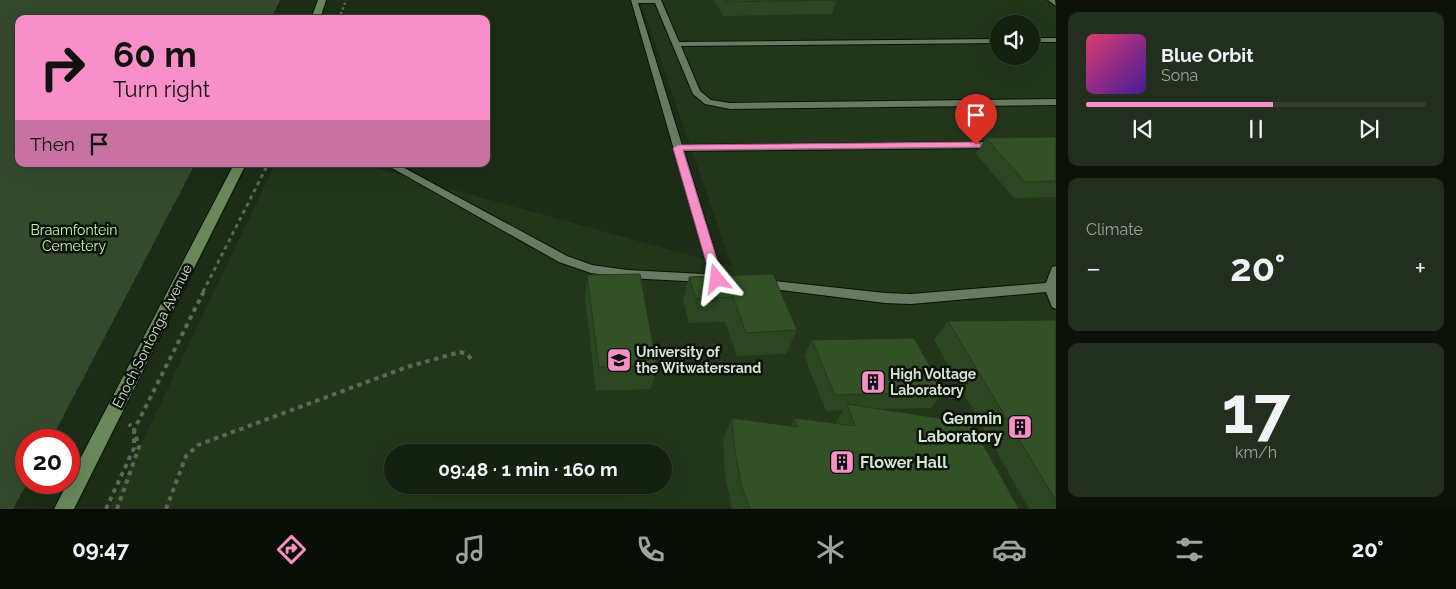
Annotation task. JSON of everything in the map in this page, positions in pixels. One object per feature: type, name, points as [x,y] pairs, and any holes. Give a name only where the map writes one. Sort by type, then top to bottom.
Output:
[{"type":"main road","points":[[316,15],[322,0]]},
{"type":"main road","name":"Enoch Sontonga Avenue","points":[[64,509],[238,167]]},
{"type":"lane","points":[[1051,0],[1056,4]]},
{"type":"lane","points":[[395,167],[563,259],[591,269],[627,274],[722,279],[678,148],[635,1],[658,1],[696,92],[708,102],[730,106],[1056,102]]},
{"type":"lane","points":[[1040,40],[1056,40]]},
{"type":"lane","points":[[676,44],[990,41]]},
{"type":"lane","points":[[678,148],[1006,145]]},
{"type":"lane","points":[[1056,270],[1050,287],[1056,304]]},
{"type":"lane","points":[[756,283],[894,298],[1050,287]]},
{"type":"path","points":[[340,15],[346,0]]},
{"type":"path","points":[[106,509],[134,448],[134,430],[266,167]]},
{"type":"path","points":[[166,509],[186,456],[198,445],[407,368],[460,352],[467,354],[472,360]]},
{"type":"path","points":[[116,407],[134,430],[139,447],[117,509]]},
{"type":"shaded area","name":"University of the Witwatersrand","points":[[640,0],[1056,0],[1056,509],[110,509],[274,167],[371,167],[732,267]]},
{"type":"green space","name":"Braamfontein Cemetery","points":[[0,0],[280,0],[273,15],[15,15],[15,167],[193,167],[57,429],[15,429],[15,494],[21,494],[13,509],[0,509]]},
{"type":"building","points":[[725,0],[837,0],[726,2]]},
{"type":"building","points":[[1056,137],[1056,181],[1025,182],[986,138]]},
{"type":"building","points":[[640,274],[657,366],[599,367],[587,275]]},
{"type":"building","points":[[773,274],[797,330],[746,333],[733,297],[696,299],[689,277]]},
{"type":"building","name":"Genmin Laboratory","points":[[1056,320],[1056,501],[948,321]]},
{"type":"building","name":"High Voltage Laboratory","points":[[914,338],[944,392],[835,395],[812,340]]},
{"type":"building","name":"Flower Hall","points":[[847,404],[971,423],[1019,509],[750,509],[742,488],[735,452],[732,418],[797,427],[795,418],[855,426]]},
{"type":"place","name":"University of the Witwatersrand","points":[[619,360]]},
{"type":"place","name":"High Voltage Laboratory","points":[[873,382]]},
{"type":"place","name":"Genmin Laboratory","points":[[1020,427]]},
{"type":"place","name":"Flower Hall","points":[[842,462]]},
{"type":"route","points":[[717,279],[678,148],[976,145]]}]
